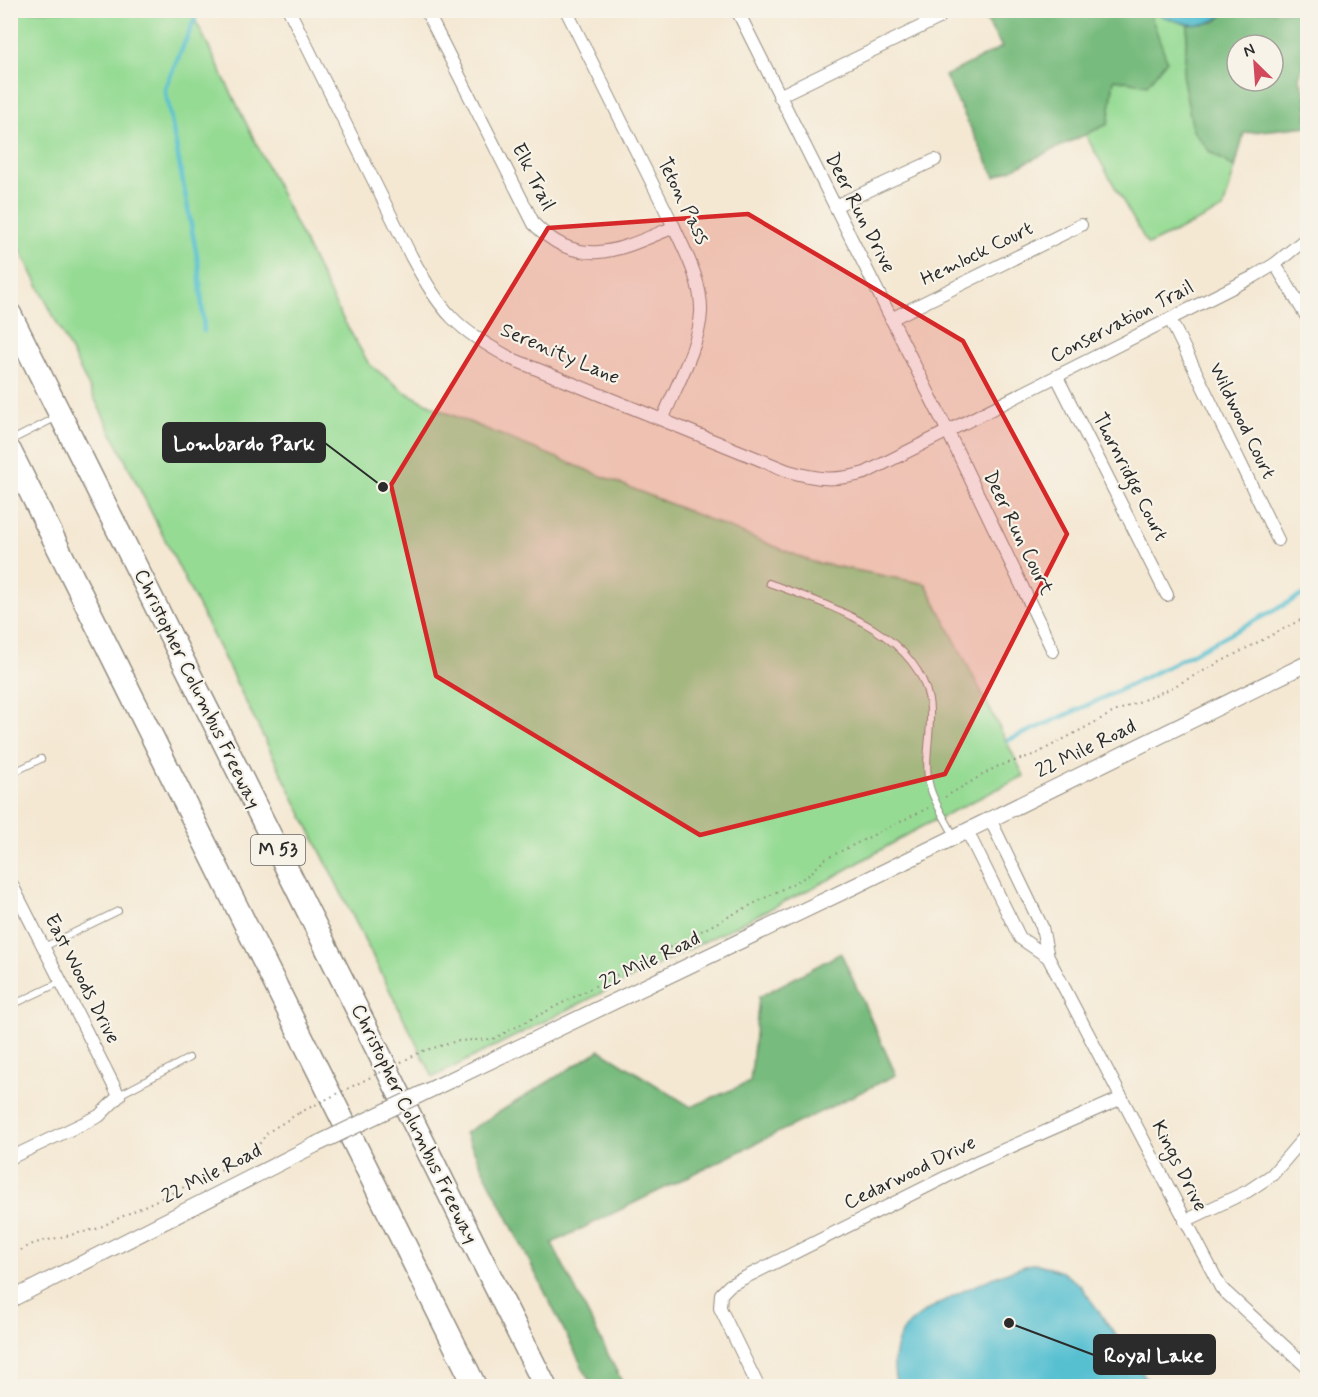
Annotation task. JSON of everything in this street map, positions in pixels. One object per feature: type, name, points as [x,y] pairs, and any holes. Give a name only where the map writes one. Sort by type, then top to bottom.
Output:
[{"type":"highway","name":"Christopher Columbus Freeway","points":[[10,314],[545,1386]]},
{"type":"highway","points":[[10,452],[475,1386]]},
{"type":"street","name":"Serenity Lane","points":[[289,10],[432,294],[450,319],[477,339],[512,359],[663,418],[788,471],[817,479],[842,479],[865,473],[948,432]]},
{"type":"street","name":"Elk Trail","points":[[426,10],[534,224],[549,239],[568,249],[592,254],[620,249],[675,227]]},
{"type":"street","name":"Teton Pass","points":[[566,10],[690,261],[701,312],[695,338],[663,418]]},
{"type":"street","name":"Deer Run Drive","points":[[737,10],[948,432]]},
{"type":"street","points":[[779,96],[939,18]]},
{"type":"street","points":[[835,206],[934,160]]},
{"type":"street","name":"Hemlock Court","points":[[891,319],[1081,225]]},
{"type":"street","name":"Conservation Trail","points":[[948,432],[1275,264],[1308,237]]},
{"type":"street","points":[[1275,264],[1308,319]]},
{"type":"street","name":"Wildwood Court","points":[[1170,319],[1278,540]]},
{"type":"street","name":"Thornridge Court","points":[[1057,377],[1167,595]]},
{"type":"street","name":"Deer Run Court","points":[[948,432],[1053,651]]},
{"type":"street","name":"22 Mile Road","points":[[10,1300],[315,1145],[961,834],[1308,663]]},
{"type":"street","name":"Kings Drive","points":[[990,819],[1042,927],[1048,957],[1221,1288],[1308,1368]]},
{"type":"street","name":"Kings Drive","points":[[961,834],[1020,938],[1048,957]]},
{"type":"street","name":"East Woods Drive","points":[[10,881],[118,1096]]},
{"type":"street","points":[[10,1158],[99,1116],[118,1096]]},
{"type":"street","name":"Cedarwood Drive","points":[[758,1386],[724,1318],[720,1308],[721,1294],[743,1277],[975,1162],[1122,1098]]},
{"type":"street","points":[[1185,1221],[1248,1191],[1272,1175],[1308,1133]]},
{"type":"lane","points":[[10,441],[61,416]]},
{"type":"lane","points":[[768,583],[844,612],[890,639],[913,664],[929,698],[930,787],[937,802],[961,834]]},
{"type":"lane","points":[[10,774],[41,759]]},
{"type":"lane","points":[[44,947],[118,911]]},
{"type":"lane","points":[[10,1006],[61,982]]},
{"type":"lane","points":[[118,1096],[189,1058]]},
{"type":"path","points":[[10,1255],[34,1243],[96,1229],[243,1159],[254,1151],[268,1132],[299,1113],[423,1052],[457,1041],[493,1039],[809,875],[825,859],[937,802],[996,766],[1036,754],[1112,713],[1167,690],[1308,616]]},
{"type":"highlighted area","points":[[748,214],[963,341],[1067,534],[945,774],[700,835],[436,676],[391,485],[548,228]]},
{"type":"green space","points":[[11,11],[191,11],[339,312],[369,364],[405,392],[442,411],[813,562],[926,584],[1024,776],[919,828],[832,878],[433,1077],[11,231]]},
{"type":"green space","points":[[981,11],[1149,11],[1167,60],[1147,85],[1114,79],[1108,124],[995,177],[945,76],[1002,47]]},
{"type":"green space","points":[[1149,11],[1188,25],[1183,79],[1210,152],[1235,168],[1223,209],[1148,245],[1085,134],[1108,124],[1114,79],[1166,60]]},
{"type":"green space","points":[[1228,11],[1307,11],[1307,56],[1299,77],[1307,98],[1307,126],[1244,133],[1235,168],[1210,152],[1193,131],[1183,79],[1188,25],[1215,22]]},
{"type":"green space","points":[[841,953],[896,1075],[552,1243],[624,1386],[592,1386],[465,1133],[600,1050],[691,1107],[750,1082],[759,997]]},
{"type":"water","points":[[1149,11],[1228,11],[1208,23],[1190,24]]},
{"type":"water","points":[[1035,1263],[1062,1272],[1080,1285],[1152,1386],[897,1386],[894,1373],[895,1353],[902,1333],[911,1323],[925,1312],[963,1291]]},
{"type":"waterway","points":[[197,14],[165,88],[199,267],[204,331]]},
{"type":"waterway","points":[[1008,740],[1123,689],[1308,592]]},
{"type":"place","name":"Lombardo Park","points":[[383,487]]},
{"type":"place","name":"Royal Lake","points":[[1009,1323]]}]
